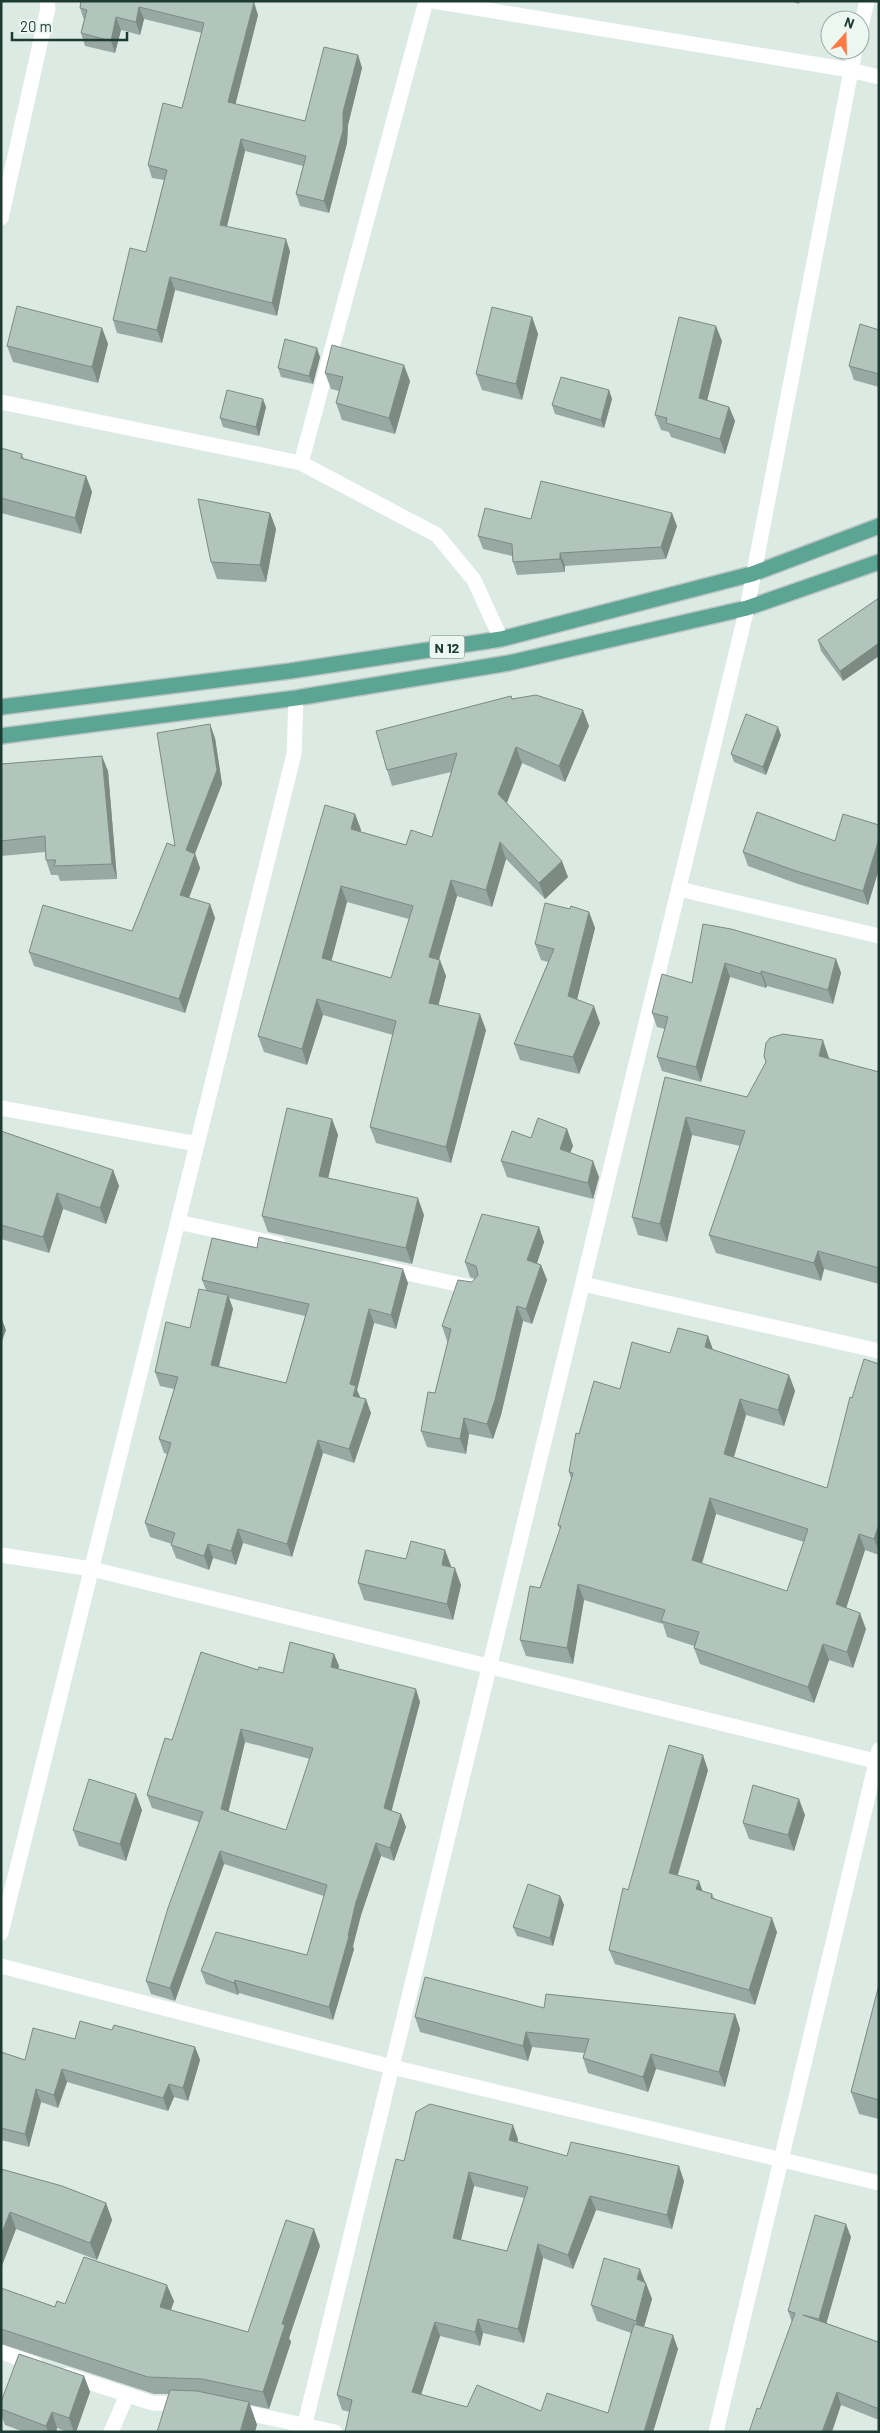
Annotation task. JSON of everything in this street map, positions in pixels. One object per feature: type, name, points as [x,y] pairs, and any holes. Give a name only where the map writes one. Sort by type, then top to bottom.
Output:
[{"type":"main road","name":"N 12","points":[[1,707],[290,671],[501,639],[752,574],[879,526]]},
{"type":"main road","name":"N 12","points":[[1,736],[296,698],[509,663],[748,608],[879,562]]},
{"type":"street","points":[[1,218],[48,8],[47,1]]},
{"type":"street","points":[[301,463],[426,1]]},
{"type":"street","points":[[433,1],[850,70],[879,78]]},
{"type":"street","points":[[304,2428],[748,608],[752,574],[852,60]]},
{"type":"street","points":[[1,402],[301,463],[437,535],[474,580],[501,639]]},
{"type":"street","points":[[1,1933],[294,754],[296,698]]},
{"type":"street","points":[[679,889],[879,936]]},
{"type":"street","points":[[1,1108],[197,1144]]},
{"type":"street","points":[[178,1222],[293,1247]]},
{"type":"street","points":[[370,1265],[475,1288]]},
{"type":"street","points":[[583,1284],[879,1351]]},
{"type":"street","points":[[1,1555],[92,1568],[490,1666],[878,1758],[716,2432]]},
{"type":"street","points":[[1,1966],[392,2067],[879,2183]]},
{"type":"street","points":[[1,2352],[152,2404],[197,2404]]},
{"type":"street","points":[[111,2432],[127,2395]]},
{"type":"street","points":[[215,2407],[304,2428],[335,2432]]},
{"type":"building","points":[[81,1],[254,2],[228,102],[305,121],[324,47],[358,55],[343,112],[343,130],[324,201],[296,194],[306,156],[241,139],[220,225],[286,239],[272,303],[170,277],[157,330],[113,320],[130,248],[146,252],[167,170],[148,165],[163,103],[182,108],[204,23],[139,7],[136,22],[116,17],[111,41],[81,33],[87,10],[80,8]]},
{"type":"building","points":[[17,306],[102,328],[92,367],[7,346]]},
{"type":"building","points":[[492,307],[532,317],[516,384],[476,374]]},
{"type":"building","points":[[679,317],[716,326],[699,398],[729,407],[720,439],[666,423],[667,418],[655,415]]},
{"type":"building","points":[[860,324],[879,330],[879,374],[849,366]]},
{"type":"building","points":[[285,339],[317,348],[309,376],[278,368]]},
{"type":"building","points":[[332,345],[404,365],[389,418],[336,403],[343,377],[325,373]]},
{"type":"building","points":[[561,377],[609,390],[601,420],[552,405]]},
{"type":"building","points":[[227,390],[263,399],[256,427],[220,418]]},
{"type":"building","points":[[1,448],[22,454],[21,458],[86,476],[75,518],[1,498]]},
{"type":"building","points":[[541,481],[672,513],[661,547],[560,553],[560,559],[513,562],[512,544],[478,536],[485,508],[531,519]]},
{"type":"building","points":[[198,499],[270,513],[260,565],[211,562]]},
{"type":"building","points":[[879,598],[879,643],[840,671],[818,640]]},
{"type":"building","points":[[536,695],[583,710],[559,766],[516,747],[498,794],[562,861],[539,883],[500,842],[486,890],[451,880],[429,957],[440,960],[429,1003],[480,1014],[446,1147],[370,1127],[396,1021],[317,999],[302,1049],[258,1036],[325,805],[355,814],[351,829],[406,845],[411,830],[432,837],[457,753],[387,770],[376,731],[511,696],[512,699]],"holes":[[[341,886],[413,906],[391,978],[322,958]]]},
{"type":"building","points":[[746,714],[778,727],[763,767],[731,754]]},
{"type":"building","points":[[210,724],[217,770],[186,850],[195,854],[180,895],[210,904],[179,999],[29,952],[43,905],[132,931],[167,843],[175,846],[157,733]]},
{"type":"building","points":[[102,756],[112,864],[54,866],[56,860],[46,860],[45,836],[1,841],[1,764]]},
{"type":"building","points":[[757,812],[835,841],[843,814],[879,825],[879,839],[863,891],[793,870],[743,852]]},
{"type":"building","points":[[545,903],[570,909],[571,906],[589,912],[568,996],[594,1006],[573,1057],[514,1044],[554,949],[535,944]]},
{"type":"building","points":[[703,924],[731,929],[836,959],[828,990],[761,971],[761,974],[725,963],[696,1067],[657,1057],[668,1017],[652,1013],[662,974],[692,983]]},
{"type":"building","points":[[783,1034],[823,1040],[819,1056],[879,1072],[879,1268],[818,1251],[814,1263],[709,1235],[745,1131],[686,1117],[660,1224],[632,1217],[665,1077],[747,1097],[766,1062],[764,1056],[766,1043],[770,1038]]},
{"type":"building","points":[[287,1108],[332,1119],[319,1176],[418,1198],[406,1248],[262,1216]]},
{"type":"building","points":[[538,1118],[567,1129],[560,1149],[593,1161],[588,1183],[501,1161],[512,1131],[531,1138]]},
{"type":"building","points":[[1,1131],[113,1170],[100,1208],[57,1193],[43,1237],[1,1225]]},
{"type":"building","points":[[482,1214],[539,1227],[527,1260],[541,1265],[526,1309],[517,1306],[495,1400],[487,1424],[464,1418],[460,1439],[421,1431],[428,1392],[435,1393],[451,1329],[442,1326],[458,1280],[472,1282],[478,1275],[476,1266],[465,1262]]},
{"type":"building","points":[[259,1237],[403,1269],[391,1315],[369,1309],[350,1384],[356,1386],[353,1396],[366,1399],[349,1449],[318,1440],[287,1544],[238,1529],[231,1551],[208,1544],[204,1556],[171,1545],[175,1533],[145,1523],[171,1443],[159,1439],[178,1377],[155,1372],[166,1322],[190,1328],[199,1289],[228,1295],[211,1365],[286,1383],[309,1304],[202,1280],[212,1238],[257,1248]]},
{"type":"building","points":[[678,1328],[708,1336],[705,1347],[789,1375],[778,1410],[740,1399],[724,1454],[827,1488],[850,1397],[852,1398],[864,1359],[879,1364],[879,1524],[874,1539],[859,1534],[836,1604],[860,1613],[847,1652],[823,1644],[808,1687],[694,1648],[699,1632],[661,1621],[665,1610],[578,1584],[567,1648],[520,1640],[530,1586],[540,1588],[561,1526],[558,1525],[573,1473],[569,1472],[576,1433],[579,1434],[594,1381],[620,1389],[632,1342],[670,1353]],"holes":[[[710,1498],[808,1529],[787,1591],[692,1560]]]},
{"type":"building","points":[[411,1541],[445,1550],[442,1565],[455,1568],[447,1604],[358,1583],[366,1550],[406,1559]]},
{"type":"building","points":[[290,1642],[334,1654],[331,1667],[416,1689],[384,1808],[401,1814],[390,1848],[376,1843],[356,1902],[349,1936],[329,2007],[235,1980],[234,1983],[201,1971],[216,1932],[307,1955],[327,1885],[220,1851],[170,1988],[146,1981],[168,1908],[203,1812],[147,1795],[165,1738],[172,1740],[201,1652],[258,1670],[259,1667],[283,1673]],"holes":[[[241,1729],[313,1748],[286,1830],[221,1809]]]},
{"type":"building","points":[[669,1745],[703,1755],[669,1873],[699,1881],[696,1889],[712,1894],[711,1898],[772,1918],[749,1990],[609,1950],[623,1888],[628,1890]]},
{"type":"building","points":[[89,1779],[136,1794],[120,1844],[73,1830]]},
{"type":"building","points":[[753,1785],[799,1799],[788,1835],[743,1823]]},
{"type":"building","points":[[528,1884],[560,1896],[550,1938],[513,1927]]},
{"type":"building","points":[[425,1977],[544,2008],[546,1994],[735,2014],[719,2072],[651,2054],[643,2077],[583,2058],[589,2039],[526,2032],[523,2046],[415,2017]]},
{"type":"building","points":[[879,1985],[879,2100],[851,2092]]},
{"type":"building","points":[[80,2021],[112,2030],[114,2025],[195,2047],[183,2088],[169,2084],[163,2098],[62,2069],[54,2095],[36,2089],[25,2134],[1,2128],[1,2052],[25,2060],[33,2028],[75,2039]]},
{"type":"building","points":[[430,2104],[513,2125],[509,2140],[567,2156],[571,2142],[679,2166],[667,2215],[590,2196],[568,2255],[538,2244],[518,2329],[478,2319],[475,2332],[435,2322],[412,2392],[467,2407],[477,2385],[541,2411],[547,2393],[608,2413],[634,2324],[673,2335],[644,2432],[345,2432],[352,2400],[337,2395],[396,2159],[404,2161],[416,2112]],"holes":[[[469,2172],[528,2187],[507,2251],[453,2238]]]},
{"type":"building","points":[[1,2169],[62,2186],[106,2203],[90,2243],[10,2212],[1,2235]]},
{"type":"building","points":[[815,2215],[846,2224],[819,2319],[803,2315],[878,2342],[879,2339],[879,2409],[837,2392],[822,2432],[749,2432],[757,2408],[760,2409],[795,2313],[788,2311]]},
{"type":"building","points":[[286,2220],[314,2229],[282,2324],[285,2325],[263,2392],[202,2379],[148,2377],[1,2329],[1,2288],[55,2307],[57,2301],[65,2304],[84,2257],[167,2285],[160,2307],[248,2332]]},
{"type":"building","points":[[604,2258],[640,2269],[637,2279],[646,2283],[636,2321],[591,2305]]},
{"type":"building","points":[[19,2354],[84,2376],[69,2418],[52,2412],[46,2426],[1,2409],[1,2402]]},
{"type":"building","points":[[170,2390],[197,2391],[249,2402],[240,2432],[157,2432]]}]
